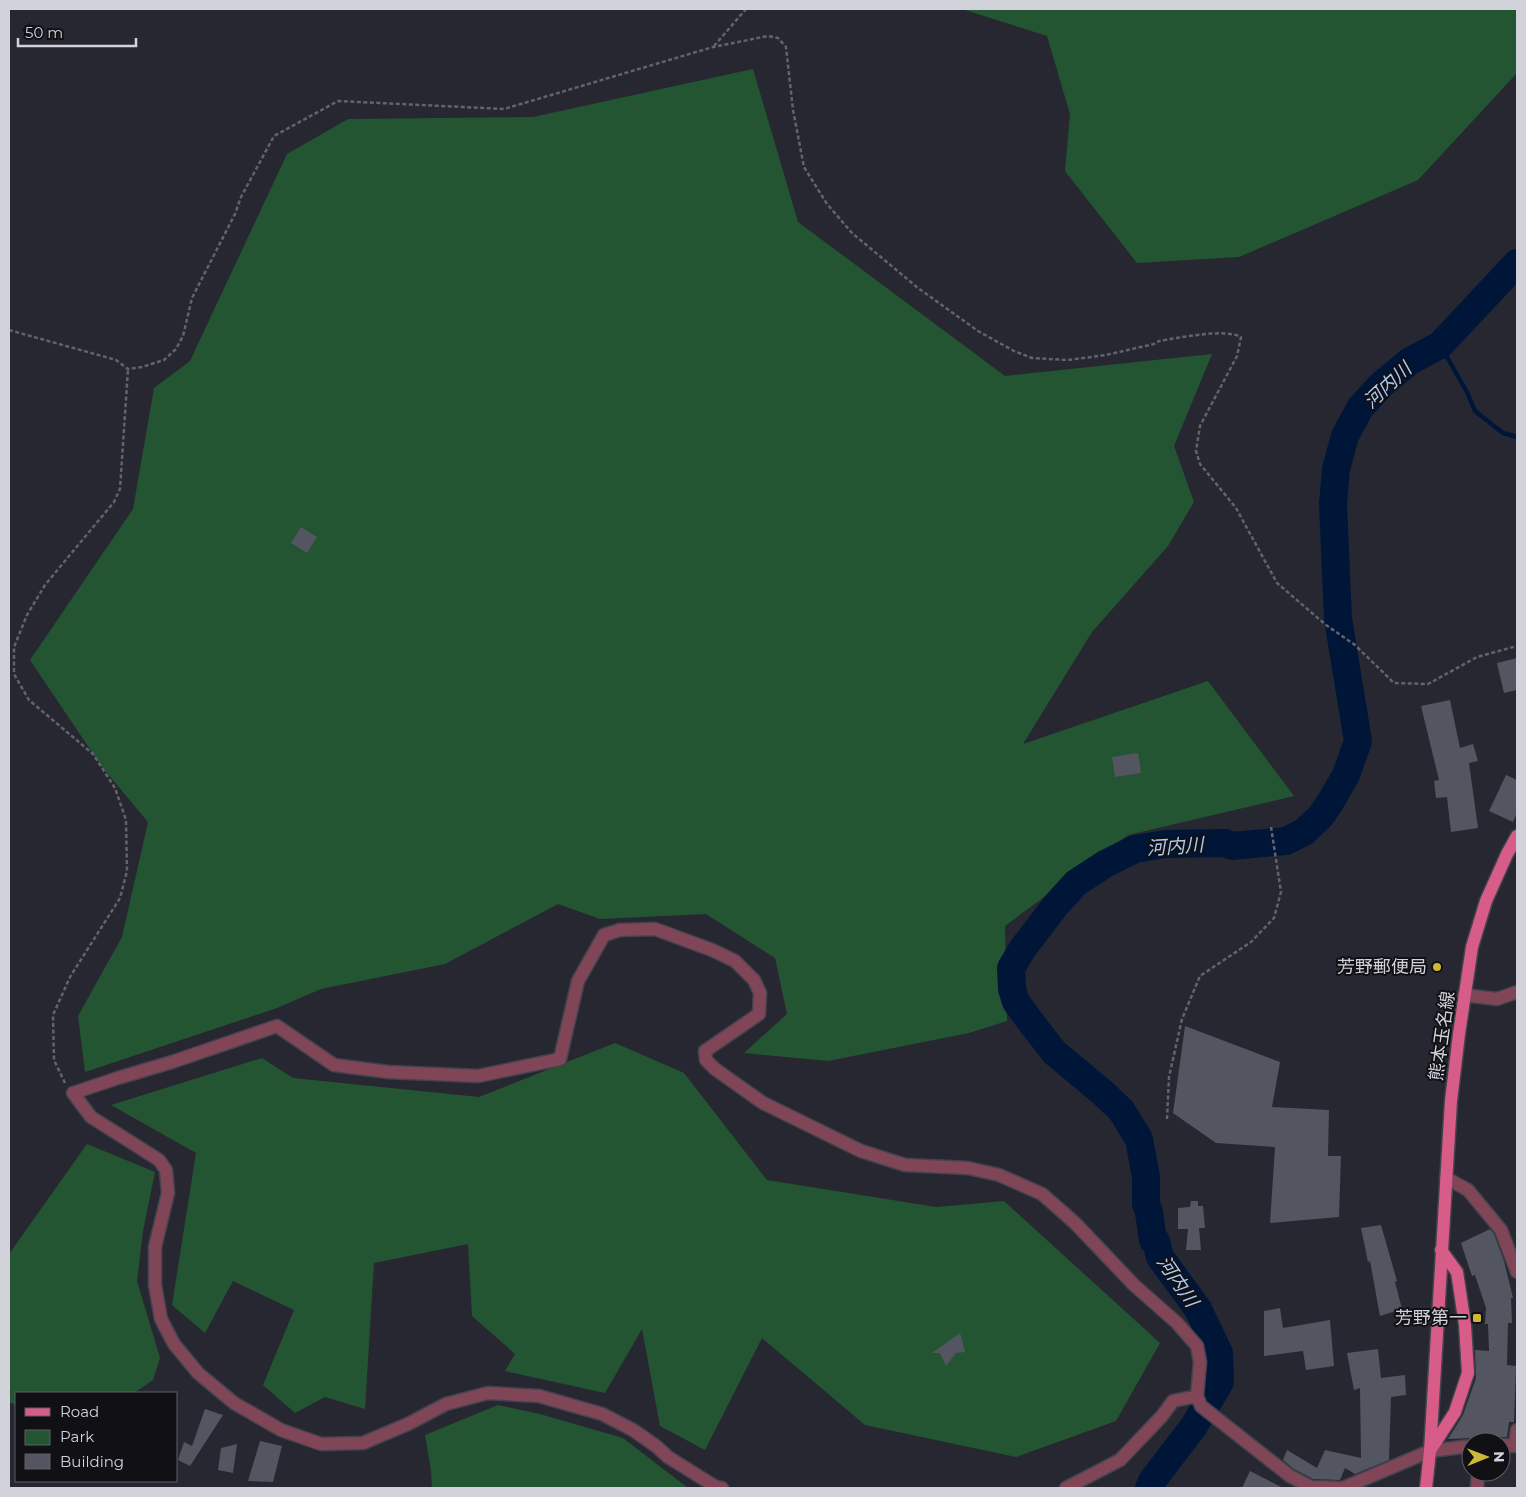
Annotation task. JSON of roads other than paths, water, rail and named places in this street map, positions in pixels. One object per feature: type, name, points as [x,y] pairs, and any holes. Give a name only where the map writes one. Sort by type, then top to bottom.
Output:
[{"type":"main road","name":"熊本玉名線","points":[[1426,1488],[1430,1451],[1451,1101],[1464,995],[1472,947],[1486,901],[1517,836]]},
{"type":"main road","name":"熊本玉名線","points":[[1430,1451],[1455,1412],[1468,1373],[1465,1325],[1457,1272],[1441,1250]]},
{"type":"street","points":[[722,1488],[716,1487],[668,1457],[633,1430],[602,1414],[539,1396],[488,1393],[446,1404],[408,1424],[363,1444],[321,1444],[281,1430],[234,1403],[198,1373],[174,1344],[161,1319],[154,1285],[155,1247],[168,1193],[166,1170],[159,1160],[91,1117],[73,1093],[277,1026],[334,1065],[388,1072],[478,1076],[560,1059],[578,981],[604,934],[620,930],[655,929],[712,950],[734,961],[754,980],[760,993],[759,1014],[705,1052],[706,1060],[714,1069],[764,1103],[861,1151],[905,1164],[968,1168],[999,1175],[1042,1194],[1075,1223],[1134,1285],[1177,1323],[1197,1346],[1200,1362],[1197,1396],[1201,1406],[1290,1476],[1311,1487],[1343,1488],[1430,1451],[1461,1447]]},
{"type":"street","points":[[1464,995],[1497,999],[1517,992]]},
{"type":"street","points":[[1446,1178],[1468,1190],[1501,1230],[1517,1272]]},
{"type":"street","points":[[1066,1488],[1120,1460],[1162,1416],[1173,1401],[1197,1396]]},
{"type":"street","points":[[1516,1446],[1517,1430]]},
{"type":"waterway","name":"河内川","points":[[1149,1488],[1152,1481],[1194,1426],[1220,1382],[1219,1353],[1198,1309],[1160,1257],[1156,1241],[1153,1240],[1146,1204],[1146,1177],[1139,1139],[1121,1110],[1054,1052],[1033,1025],[1016,1002],[1012,989],[1011,968],[1023,948],[1056,905],[1076,883],[1105,864],[1135,849],[1166,844],[1225,843],[1232,846],[1286,841],[1304,832],[1321,816],[1346,775],[1358,741],[1338,619],[1333,504],[1336,469],[1345,436],[1360,408],[1382,384],[1410,361],[1440,345],[1517,263]]},
{"type":"waterway","points":[[1440,345],[1467,392],[1475,411],[1503,433],[1517,437]]},
{"type":"place","name":"芳野郵便局","points":[[1437,967]]},
{"type":"place","name":"芳野第一","points":[[1477,1318]]}]
